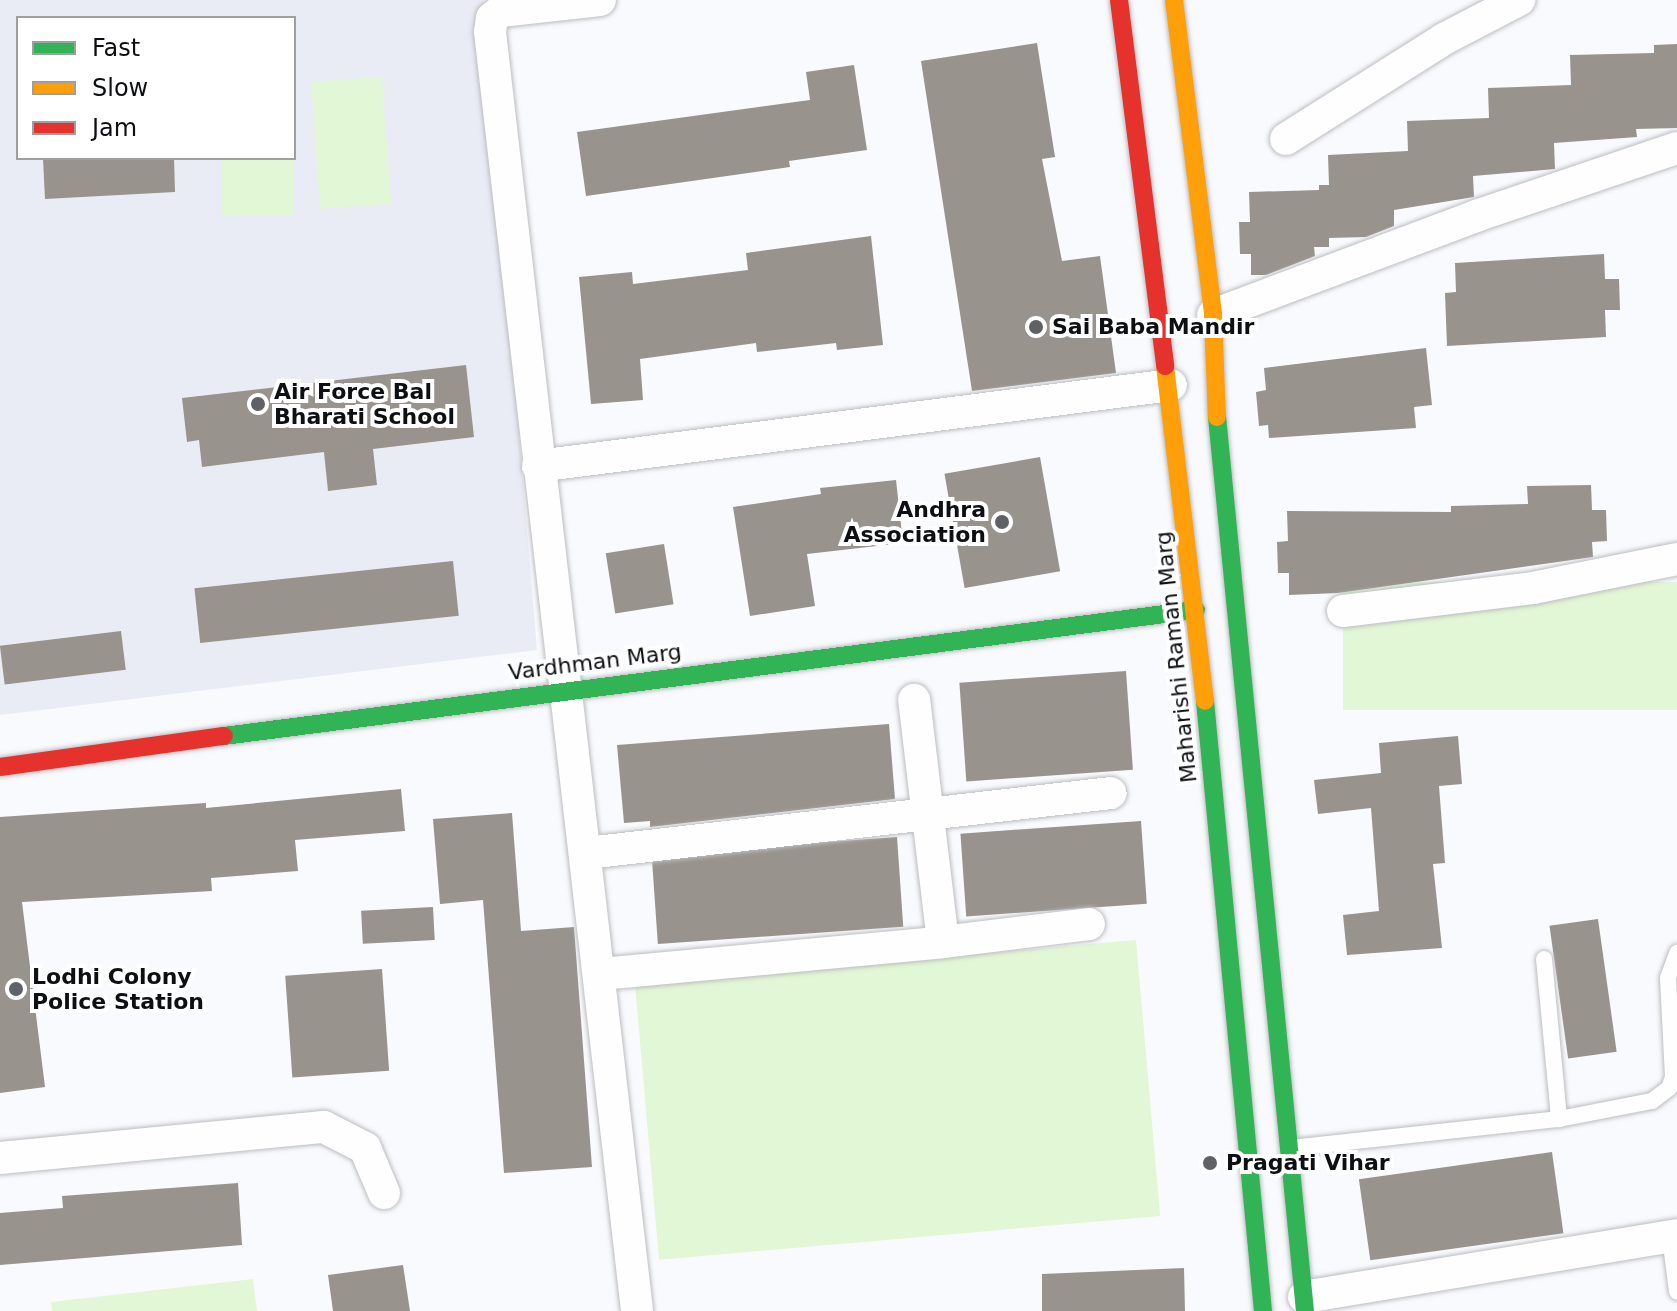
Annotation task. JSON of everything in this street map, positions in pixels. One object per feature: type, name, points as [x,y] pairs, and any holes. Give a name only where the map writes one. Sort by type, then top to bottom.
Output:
[{"type":"main road","name":"Maharishi Raman Marg","points":[[1119,0],[1171,385],[1196,610],[1263,1311]]},
{"type":"main road","points":[[1174,0],[1213,315],[1217,412],[1304,1304]]},
{"type":"main road","name":"Vardhman Marg","points":[[0,767],[562,690],[1196,610]]},
{"type":"street","points":[[600,0],[501,11],[492,18],[490,32],[562,690],[587,853],[637,1311]]},
{"type":"street","points":[[1286,139],[1444,39],[1519,0]]},
{"type":"street","points":[[1213,315],[1463,221],[1677,148]]},
{"type":"street","points":[[538,466],[1171,385]]},
{"type":"street","points":[[1343,611],[1533,588],[1677,559]]},
{"type":"street","points":[[914,700],[931,814],[943,942]]},
{"type":"street","points":[[587,853],[1111,793]]},
{"type":"street","points":[[601,974],[943,942],[1089,924]]},
{"type":"street","points":[[0,1158],[324,1127],[365,1148],[384,1193]]},
{"type":"street","points":[[1304,1304],[1673,1236]]},
{"type":"lane","points":[[1290,1148],[1559,1119],[1652,1101],[1669,1088],[1674,1065],[1668,978],[1677,953]]},
{"type":"lane","points":[[1544,959],[1559,1119]]},
{"type":"lane","points":[[1673,1236],[1677,1292]]},
{"type":"shaded area","name":"Air Force Bal Bharati School","points":[[0,0],[483,0],[537,650],[0,715]]},
{"type":"green space","points":[[382,77],[391,204],[320,209],[311,82]]},
{"type":"green space","points":[[222,160],[293,160],[293,215],[222,215]]},
{"type":"green space","points":[[1343,582],[1677,582],[1677,710],[1343,710]]},
{"type":"green space","points":[[1136,940],[1160,1216],[659,1260],[635,984]]},
{"type":"green space","points":[[253,1279],[257,1311],[52,1311],[51,1302]]},
{"type":"building","points":[[1037,43],[1055,157],[1042,159],[1062,261],[1100,256],[1116,373],[972,391],[921,61]]},
{"type":"building","points":[[1677,44],[1677,128],[1636,129],[1637,137],[1554,143],[1555,169],[1473,176],[1474,197],[1394,210],[1394,226],[1366,237],[1329,238],[1329,247],[1314,247],[1315,256],[1266,275],[1251,275],[1251,254],[1240,254],[1239,222],[1250,222],[1249,192],[1319,190],[1319,185],[1329,185],[1328,155],[1408,151],[1407,121],[1489,118],[1488,88],[1571,85],[1570,55],[1654,53],[1654,45]]},
{"type":"building","points":[[854,65],[867,150],[789,161],[790,167],[586,196],[577,132],[810,100],[806,72]]},
{"type":"building","points":[[43,160],[174,160],[175,192],[45,199]]},
{"type":"building","points":[[871,236],[883,345],[837,350],[836,343],[757,352],[756,343],[640,359],[643,400],[591,404],[579,277],[632,272],[633,284],[748,270],[746,253]]},
{"type":"building","points":[[1604,254],[1605,279],[1619,279],[1620,310],[1605,310],[1606,337],[1447,346],[1445,293],[1456,292],[1455,263]]},
{"type":"building","points":[[1426,348],[1432,405],[1414,407],[1416,428],[1269,438],[1268,425],[1259,426],[1256,392],[1266,390],[1264,368]]},
{"type":"building","points":[[466,365],[474,437],[373,449],[377,485],[328,491],[324,452],[202,467],[199,440],[187,442],[182,398]]},
{"type":"building","name":"Andhra Association","points":[[1040,457],[1060,571],[965,588],[944,474]]},
{"type":"building","points":[[896,480],[903,543],[807,554],[815,606],[750,616],[733,507],[821,494],[820,488]]},
{"type":"building","points":[[1591,485],[1592,510],[1606,510],[1607,541],[1592,542],[1593,557],[1338,593],[1289,595],[1289,573],[1278,573],[1277,542],[1288,541],[1287,511],[1451,512],[1451,506],[1528,504],[1527,486]]},
{"type":"building","points":[[664,544],[674,604],[615,613],[606,553]]},
{"type":"building","points":[[453,561],[459,616],[200,643],[194,588]]},
{"type":"building","points":[[121,631],[126,670],[5,685],[0,646]]},
{"type":"building","points":[[1126,671],[1133,770],[966,781],[959,683]]},
{"type":"building","points":[[889,724],[895,799],[650,827],[650,821],[624,823],[617,745]]},
{"type":"building","points":[[1458,736],[1462,784],[1439,786],[1445,863],[1433,864],[1442,948],[1347,955],[1343,915],[1379,911],[1371,808],[1318,814],[1314,780],[1381,773],[1379,743]]},
{"type":"building","points":[[401,789],[405,831],[295,840],[298,871],[211,878],[212,891],[22,902],[45,1087],[0,1093],[0,817],[206,803],[206,808]]},
{"type":"building","points":[[512,813],[521,931],[574,927],[592,1167],[504,1173],[483,900],[440,904],[433,819]]},
{"type":"building","points":[[1141,821],[1147,904],[966,916],[960,834]]},
{"type":"building","points":[[897,837],[903,927],[658,944],[652,854]]},
{"type":"building","points":[[433,907],[435,940],[363,944],[361,911]]},
{"type":"building","points":[[1598,919],[1617,1052],[1568,1059],[1549,926]]},
{"type":"building","points":[[382,969],[389,1071],[292,1078],[285,976]]},
{"type":"building","points":[[1552,1152],[1563,1233],[1370,1260],[1359,1179]]},
{"type":"building","points":[[238,1183],[242,1245],[0,1265],[0,1213],[63,1208],[62,1196]]},
{"type":"building","points":[[403,1265],[410,1311],[333,1311],[328,1275]]},
{"type":"building","points":[[1184,1268],[1185,1311],[1042,1311],[1042,1274]]},
{"type":"traffic: fast","points":[[1217,417],[1305,1311]]},
{"type":"traffic: fast","points":[[224,736],[1196,610]]},
{"type":"traffic: fast","points":[[1205,701],[1263,1311]]},
{"type":"traffic: slow","points":[[1174,0],[1213,315],[1217,417]]},
{"type":"traffic: slow","points":[[1165,366],[1205,701]]},
{"type":"traffic: jam","points":[[1119,0],[1165,366]]},
{"type":"traffic: jam","points":[[0,767],[224,736]]},
{"type":"place","name":"Sai Baba Mandir","points":[[1036,327]]},
{"type":"place","name":"Air Force Bal Bharati School","points":[[258,404]]},
{"type":"place","name":"Andhra Association","points":[[1002,522]]},
{"type":"place","name":"Lodhi Colony Police Station","points":[[16,989]]},
{"type":"place","name":"Pragati Vihar","points":[[1210,1163]]}]
